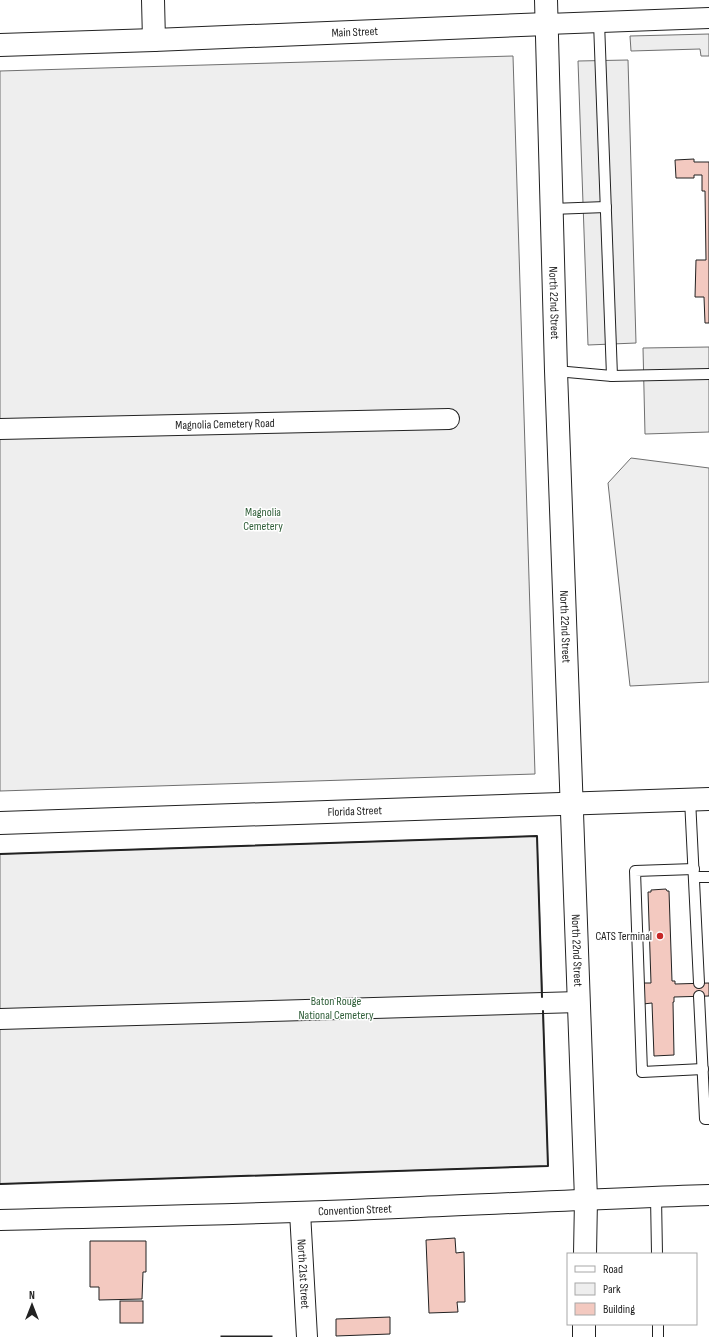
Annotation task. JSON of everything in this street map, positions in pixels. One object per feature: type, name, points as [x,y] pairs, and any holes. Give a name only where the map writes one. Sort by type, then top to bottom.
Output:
[{"type":"main road","points":[[153,0],[154,40]]},
{"type":"main road","name":"North 22nd Street","points":[[546,0],[556,371],[586,1199],[585,1253]]},
{"type":"main road","name":"Main Street","points":[[0,45],[547,24]]},
{"type":"main road","name":"Florida Street","points":[[0,823],[700,799]]},
{"type":"main road","points":[[584,1325],[584,1337]]},
{"type":"street","name":"Main Street","points":[[547,24],[709,18]]},
{"type":"street","name":"Magnolia Cemetery Road","points":[[0,429],[449,419]]},
{"type":"street","points":[[0,1019],[579,1002]]},
{"type":"street","name":"Convention Street","points":[[0,1220],[300,1212],[656,1196],[709,1195]]},
{"type":"street","name":"North 21st Street","points":[[300,1212],[306,1337]]},
{"type":"lane","points":[[599,22],[612,376]]},
{"type":"lane","points":[[551,209],[606,207]]},
{"type":"lane","points":[[556,371],[612,376],[709,374]]},
{"type":"lane","points":[[699,983],[694,873],[700,799]]},
{"type":"lane","points":[[703,1069],[642,1072],[635,871],[694,873],[709,877]]},
{"type":"lane","points":[[699,996],[705,1119],[709,1119]]},
{"type":"lane","points":[[656,1196],[657,1253]]},
{"type":"lane","points":[[658,1325],[658,1337]]},
{"type":"green space","name":"Magnolia Cemetery","points":[[513,56],[535,774],[0,791],[0,71]]},
{"type":"green space","points":[[631,458],[709,468],[709,682],[630,686],[608,483]]},
{"type":"green space","name":"Baton Rouge National Cemetery","points":[[537,836],[548,1166],[0,1184],[0,854]]},
{"type":"shaded area","points":[[709,34],[709,56],[701,56],[700,49],[631,51],[630,36]]},
{"type":"shaded area","points":[[628,60],[636,343],[588,345],[578,61]]},
{"type":"shaded area","points":[[709,347],[709,432],[645,434],[643,348]]},
{"type":"building","points":[[694,159],[694,162],[709,162],[709,323],[705,323],[704,297],[695,297],[696,260],[706,260],[705,191],[702,191],[702,175],[694,175],[694,178],[676,178],[675,160]]},
{"type":"building","name":"CATS Terminal","points":[[666,889],[669,891],[672,981],[675,981],[675,984],[709,983],[709,996],[674,997],[674,1055],[654,1056],[652,1003],[643,1004],[642,983],[651,983],[648,892],[651,892],[651,890]]},
{"type":"building","points":[[455,1238],[456,1253],[464,1252],[465,1302],[457,1302],[458,1312],[429,1313],[426,1240]]},
{"type":"building","points":[[90,1241],[146,1241],[146,1272],[143,1272],[142,1299],[99,1300],[99,1287],[90,1287]]},
{"type":"building","points":[[120,1301],[143,1301],[143,1323],[120,1323]]},
{"type":"building","points":[[390,1317],[390,1334],[336,1336],[336,1319]]},
{"type":"building","points":[[272,1336],[272,1337],[221,1337]]},
{"type":"wall","points":[[0,854],[537,836],[542,997]]},
{"type":"wall","points":[[0,1184],[548,1166],[543,1011]]},
{"type":"place","name":"CATS Terminal","points":[[660,936]]}]
